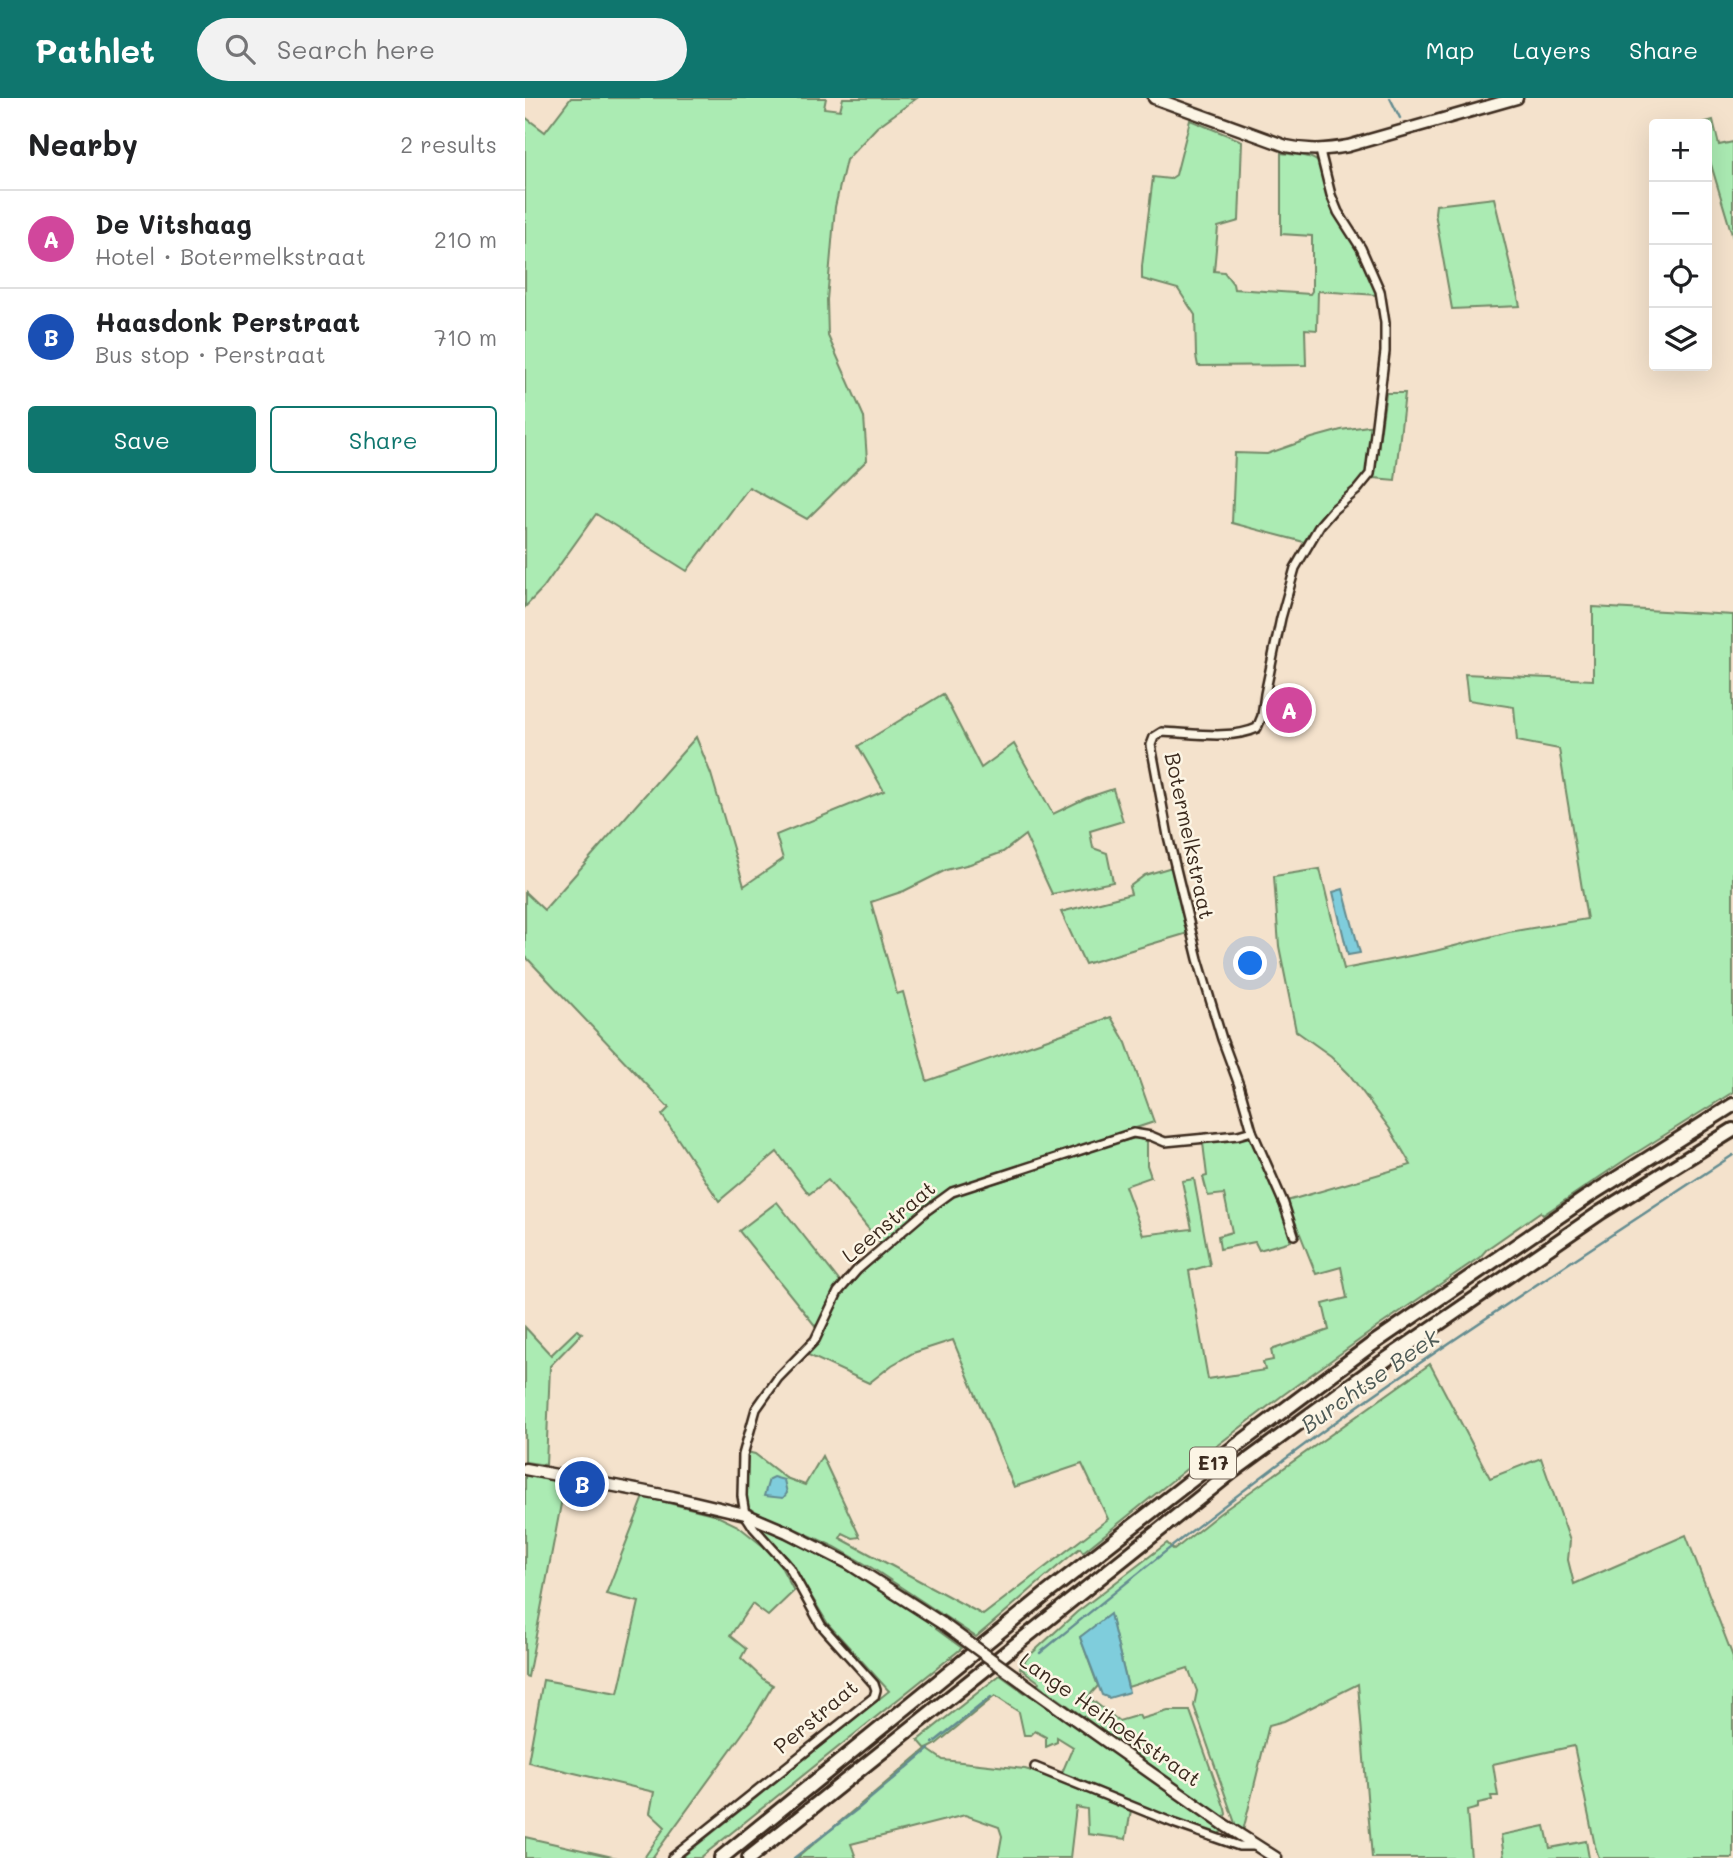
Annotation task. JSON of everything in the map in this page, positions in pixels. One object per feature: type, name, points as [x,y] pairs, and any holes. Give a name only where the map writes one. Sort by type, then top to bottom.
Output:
[{"type":"highway","name":"E17","points":[[721,1858],[1046,1594],[1209,1466],[1371,1345],[1587,1197],[1733,1105]]},
{"type":"highway","name":"E17","points":[[749,1858],[1232,1472],[1374,1368],[1601,1212],[1733,1130]]},
{"type":"street","points":[[1154,98],[1286,146],[1320,151],[1348,146],[1517,98]]},
{"type":"street","name":"Botermelkstraat","points":[[1294,1235],[1252,1131],[1198,959],[1168,836],[1151,745],[1154,737],[1162,732],[1245,734],[1257,728],[1295,568],[1320,525],[1370,474],[1385,352],[1383,305],[1372,271],[1335,204],[1320,151]]},
{"type":"street","name":"Leenstraat","points":[[745,1514],[742,1496],[743,1455],[756,1409],[778,1377],[815,1340],[838,1292],[857,1270],[951,1192],[1133,1133],[1165,1142],[1238,1135],[1252,1131]]},
{"type":"street","points":[[525,1469],[673,1497],[745,1514]]},
{"type":"street","name":"Lange Heihoekstraat","points":[[745,1514],[848,1563],[943,1624],[1276,1858]]},
{"type":"street","name":"Perstraat","points":[[672,1858],[874,1697],[876,1690],[874,1684],[821,1625],[789,1567],[745,1514]]},
{"type":"street","name":"Lange Heihoekstraat","points":[[1035,1768],[1176,1824],[1239,1846],[1256,1846]]},
{"type":"green space","points":[[571,98],[826,98],[824,108],[840,110],[843,98],[917,98],[877,127],[846,160],[835,207],[827,300],[828,336],[864,417],[867,460],[807,519],[749,487],[687,571],[596,514],[543,588],[525,607],[525,117],[545,132]]},
{"type":"green space","points":[[1190,120],[1242,141],[1239,221],[1218,227],[1214,271],[1224,272],[1234,289],[1310,294],[1312,291],[1312,236],[1281,234],[1281,153],[1306,156],[1318,162],[1335,211],[1362,255],[1377,295],[1318,291],[1317,330],[1305,329],[1306,365],[1198,366],[1195,315],[1178,289],[1142,279],[1153,177],[1170,179],[1176,175]]},
{"type":"green space","points":[[1712,120],[1719,145],[1733,142],[1733,238],[1712,168]]},
{"type":"green space","points":[[1494,198],[1520,306],[1452,309],[1435,213],[1436,205]]},
{"type":"green space","points":[[1386,393],[1405,393],[1395,480],[1374,478]]},
{"type":"green space","points":[[1375,425],[1366,472],[1360,481],[1322,516],[1304,542],[1232,523],[1235,453],[1267,454],[1341,430]]},
{"type":"green space","points":[[1593,607],[1733,615],[1733,1092],[1543,1215],[1540,1212],[1376,1328],[1283,1395],[1083,1552],[1080,1548],[976,1637],[872,1568],[835,1547],[747,1510],[744,1478],[747,1452],[755,1454],[786,1478],[805,1485],[822,1456],[860,1537],[853,1538],[843,1533],[840,1538],[983,1615],[1108,1519],[1082,1464],[1014,1487],[953,1340],[913,1353],[869,1383],[806,1354],[819,1340],[848,1285],[944,1202],[961,1193],[1119,1142],[1136,1138],[1147,1141],[1147,1165],[1151,1177],[1125,1186],[1143,1235],[1192,1229],[1182,1181],[1194,1179],[1210,1265],[1189,1271],[1208,1379],[1265,1370],[1263,1362],[1273,1360],[1271,1350],[1329,1330],[1323,1304],[1347,1298],[1341,1267],[1316,1274],[1287,1201],[1411,1165],[1390,1129],[1349,1074],[1331,1056],[1296,1031],[1279,946],[1274,876],[1320,869],[1344,969],[1435,951],[1509,932],[1587,919],[1559,749],[1517,741],[1514,707],[1468,700],[1465,674],[1593,680]]},
{"type":"green space","points":[[943,694],[981,768],[1014,744],[1053,814],[1113,789],[1123,821],[1090,831],[1093,848],[1107,853],[1113,882],[1052,894],[1025,835],[1003,852],[946,870],[904,891],[871,902],[897,994],[903,992],[927,1081],[1111,1017],[1126,1043],[1154,1122],[950,1189],[882,1245],[828,1180],[809,1194],[777,1152],[719,1201],[662,1115],[669,1108],[525,956],[525,892],[544,910],[696,737],[711,774],[744,886],[783,859],[776,835],[884,791],[858,746]]},
{"type":"green space","points":[[1172,867],[1188,933],[1085,964],[1061,912],[1131,894],[1129,887],[1145,875]]},
{"type":"green space","points":[[1249,1137],[1254,1141],[1291,1241],[1259,1250],[1255,1242],[1220,1249],[1218,1236],[1232,1232],[1224,1194],[1208,1196],[1203,1177],[1207,1176],[1203,1143]]},
{"type":"green space","points":[[777,1202],[840,1282],[817,1328],[739,1231]]},
{"type":"green space","points":[[525,1327],[551,1355],[577,1330],[582,1333],[550,1366],[546,1465],[525,1462]]},
{"type":"green space","points":[[1430,1364],[1490,1478],[1541,1458],[1570,1541],[1568,1560],[1574,1584],[1686,1535],[1733,1657],[1733,1858],[1599,1858],[1574,1746],[1493,1764],[1498,1796],[1491,1796],[1492,1800],[1478,1803],[1478,1808],[1467,1811],[1471,1858],[1372,1858],[1358,1684],[1284,1721],[1269,1725],[1243,1831],[1236,1826],[1194,1706],[1197,1691],[1188,1668],[1128,1687],[1110,1615],[1080,1637],[1098,1686],[1088,1697],[1119,1721],[1139,1715],[1141,1719],[1168,1711],[1190,1711],[1225,1809],[1224,1817],[1038,1684],[1039,1682],[1020,1668],[1029,1656],[1077,1612],[1167,1543],[1174,1550],[1219,1514]]},
{"type":"green space","points":[[525,1475],[565,1483],[528,1677],[525,1676]]},
{"type":"green space","points":[[644,1497],[713,1514],[738,1526],[778,1561],[794,1591],[768,1616],[752,1604],[730,1636],[746,1649],[741,1658],[773,1685],[753,1719],[652,1858],[644,1858],[665,1827],[650,1813],[654,1792],[528,1762],[543,1680],[618,1693],[639,1602],[606,1594]]},
{"type":"green space","points":[[761,1527],[830,1558],[858,1574],[937,1627],[936,1629],[962,1648],[700,1858],[681,1858],[889,1691],[828,1624],[789,1559],[761,1531]]},
{"type":"green space","points":[[1000,1675],[1025,1693],[1027,1691],[1222,1831],[1218,1835],[1207,1833],[1061,1775],[1073,1747],[1057,1737],[1057,1742],[1046,1747],[1046,1737],[1035,1731],[1031,1735],[1024,1735],[1019,1712],[995,1696],[927,1749],[943,1760],[1025,1769],[1131,1810],[1126,1839],[1088,1834],[1087,1809],[1076,1807],[1070,1858],[998,1858],[1002,1836],[999,1827],[965,1815],[851,1844],[856,1858],[797,1858],[926,1749],[918,1740]]},
{"type":"green space","points":[[1545,1826],[1550,1848],[1586,1841],[1589,1858],[1504,1858],[1501,1835]]},
{"type":"green space","points":[[525,1837],[617,1858],[525,1858]]},
{"type":"water","points":[[1343,889],[1360,953],[1348,955],[1333,892]]},
{"type":"water","points":[[773,1477],[784,1480],[787,1493],[783,1498],[764,1496],[769,1479]]},
{"type":"water","points":[[1110,1614],[1129,1692],[1109,1698],[1102,1695],[1080,1637]]},
{"type":"waterway","points":[[1390,98],[1400,118]]},
{"type":"waterway","name":"Burchtse Beek","points":[[1040,1653],[1236,1496],[1358,1406],[1733,1155]]},
{"type":"waterway","name":"Burchtse Beek","points":[[933,1743],[991,1697]]},
{"type":"waterway","name":"Burchtse Beek","points":[[794,1858],[929,1749]]},
{"type":"place","name":"De Vitshaag","points":[[1289,710]]},
{"type":"place","name":"Haasdonk Perstraat","points":[[582,1484]]}]
